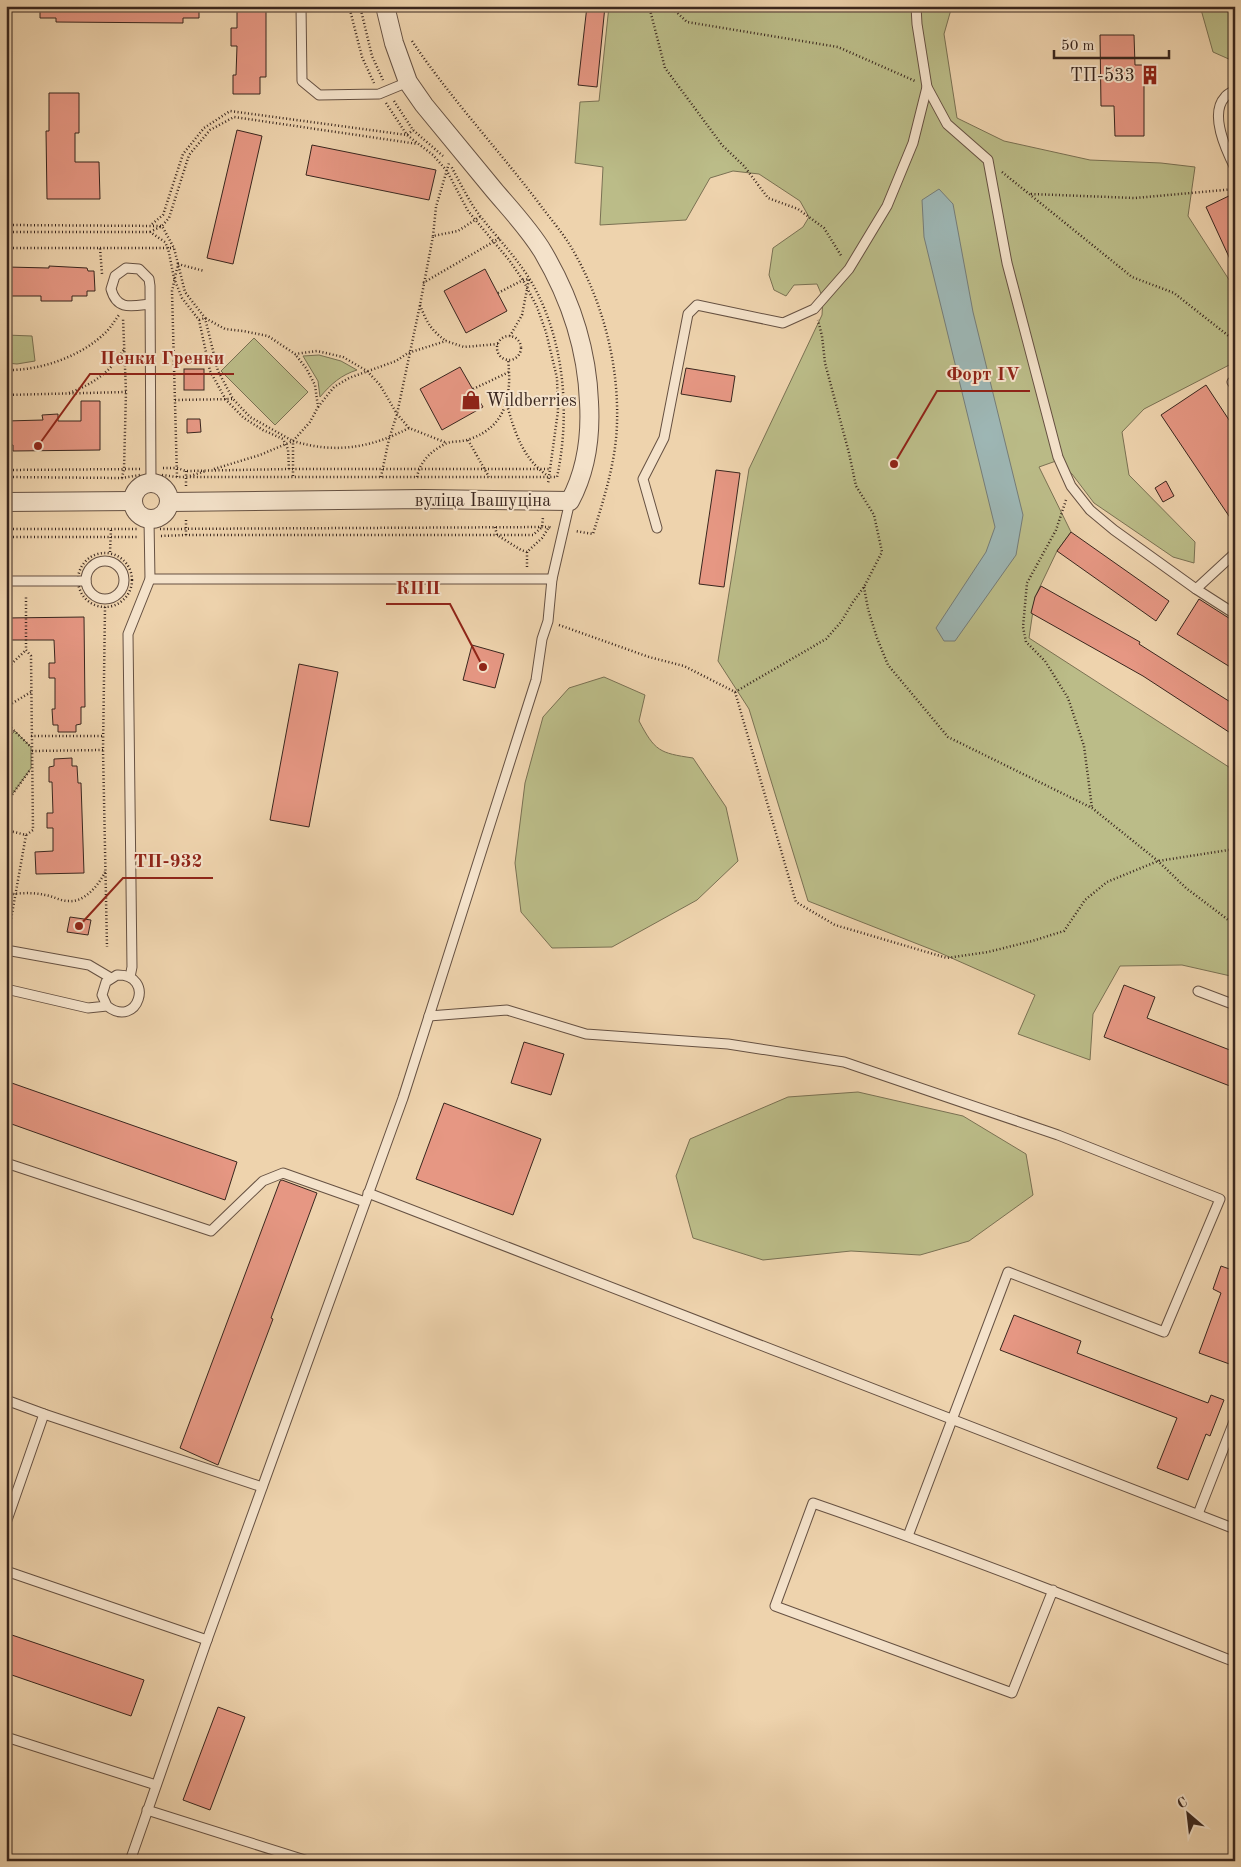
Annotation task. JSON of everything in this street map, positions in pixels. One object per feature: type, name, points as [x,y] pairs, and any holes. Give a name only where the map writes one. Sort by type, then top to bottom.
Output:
[{"type":"street","name":"вуліца Івашуціна","points":[[170,502],[570,501],[583,471],[590,422],[588,378],[577,327],[563,288],[542,250],[408,82],[394,43],[385,6]]},
{"type":"street","points":[[151,475],[164,488],[170,502],[164,514],[149,528],[134,508],[133,501],[134,494],[138,488],[151,475]]},
{"type":"street","points":[[6,502],[133,501]]},
{"type":"lane","points":[[301,6],[302,81],[319,94],[383,92],[408,82]]},
{"type":"lane","points":[[916,6],[927,86],[947,124],[988,160],[1007,263],[1058,457],[1071,486],[1090,510],[1114,530],[1196,589],[1235,614]]},
{"type":"lane","points":[[657,528],[643,479],[664,438],[688,314],[697,305],[783,323],[814,309],[849,269],[887,206],[913,143],[927,86]]},
{"type":"lane","points":[[1235,90],[1224,97],[1219,110],[1219,127],[1235,168]]},
{"type":"lane","points":[[150,304],[129,306],[117,301],[111,288],[115,276],[126,268],[139,269],[145,273],[150,286],[151,475]]},
{"type":"lane","points":[[130,1861],[207,1640],[403,1098],[536,680],[542,639],[548,620],[552,579],[570,501]]},
{"type":"lane","points":[[130,977],[132,967],[128,634],[150,579],[149,528]]},
{"type":"lane","points":[[1196,589],[1235,553]]},
{"type":"lane","points":[[107,561],[118,566],[124,578],[123,585],[116,595],[103,599],[91,593],[81,581],[94,564],[107,561]]},
{"type":"lane","points":[[150,579],[552,579]]},
{"type":"lane","points":[[6,581],[81,581]]},
{"type":"lane","points":[[6,950],[89,965],[111,978]]},
{"type":"lane","points":[[117,975],[130,977],[135,981],[140,993],[136,1005],[125,1012],[112,1010],[107,1006],[102,994],[106,982],[117,975]]},
{"type":"lane","points":[[6,989],[88,1008],[107,1006]]},
{"type":"lane","points":[[1198,991],[1235,1005]]},
{"type":"lane","points":[[429,1016],[507,1010],[586,1034],[728,1044],[844,1062],[1058,1135],[1220,1199],[1164,1332],[1008,1272],[908,1536]]},
{"type":"lane","points":[[6,1164],[212,1231],[263,1181],[284,1173],[366,1197],[953,1419],[1235,1529]]},
{"type":"lane","points":[[6,1400],[262,1487]]},
{"type":"lane","points":[[6,1523],[44,1414]]},
{"type":"lane","points":[[1198,1514],[1235,1419]]},
{"type":"lane","points":[[1053,1590],[1012,1692],[775,1606],[813,1504],[908,1536],[1053,1590],[1235,1662]]},
{"type":"lane","points":[[6,1571],[207,1640]]},
{"type":"lane","points":[[6,1737],[156,1785]]},
{"type":"lane","points":[[147,1810],[308,1861]]},
{"type":"path","points":[[349,6],[362,57],[408,135],[433,155],[446,171],[468,211],[509,260],[528,289],[546,332],[557,378],[558,411],[550,477]]},
{"type":"path","points":[[6,470],[124,469],[151,475],[177,477],[556,477],[564,410],[563,378],[543,305],[529,279],[500,238],[473,206],[450,163],[413,130],[383,92],[360,6]]},
{"type":"path","points":[[649,6],[665,68],[722,145],[744,166],[768,198],[798,209],[824,228],[849,269]]},
{"type":"path","points":[[670,6],[687,22],[838,47],[927,86]]},
{"type":"path","points":[[1230,6],[1235,31]]},
{"type":"path","points":[[6,529],[549,527],[593,534],[611,474],[617,423],[615,377],[606,329],[590,285],[568,242],[408,35]]},
{"type":"path","points":[[150,225],[163,215],[183,154],[204,128],[230,111],[408,135]]},
{"type":"path","points":[[6,232],[150,232],[162,226],[170,218],[189,155],[210,130],[234,116],[420,144]]},
{"type":"path","points":[[408,135],[413,130]]},
{"type":"path","points":[[988,160],[1132,278],[1174,293],[1235,341]]},
{"type":"path","points":[[380,477],[420,305],[436,221],[436,206],[450,163]]},
{"type":"path","points":[[1030,194],[1135,198],[1235,189]]},
{"type":"path","points":[[433,236],[458,231],[481,216]]},
{"type":"path","points":[[6,225],[162,226]]},
{"type":"path","points":[[162,226],[174,248],[180,279],[185,292],[205,318],[225,329],[268,336],[295,354],[306,368],[314,385],[318,407]]},
{"type":"path","points":[[150,232],[165,242],[168,248],[174,278],[182,298],[198,320],[210,371],[226,400],[244,418],[263,430],[283,439],[288,449],[289,468]]},
{"type":"path","points":[[423,283],[500,238]]},
{"type":"path","points":[[6,248],[174,248]]},
{"type":"path","points":[[100,248],[103,276]]},
{"type":"path","points":[[177,477],[172,291],[178,264]]},
{"type":"path","points":[[178,264],[204,271]]},
{"type":"path","points":[[498,293],[523,280],[529,279]]},
{"type":"path","points":[[510,336],[515,337],[521,346],[518,356],[508,359],[500,354],[498,344],[500,340],[510,336],[522,315],[529,279]]},
{"type":"path","points":[[420,305],[427,324],[446,342],[464,347],[498,344]]},
{"type":"path","points":[[735,692],[826,639],[841,622],[864,587],[882,552],[874,515],[856,486],[825,363],[822,336],[814,309]]},
{"type":"path","points":[[6,370],[21,370],[55,363],[87,346],[107,332],[123,310],[126,392],[124,469],[122,478]]},
{"type":"path","points":[[198,320],[205,318]]},
{"type":"path","points":[[205,318],[218,371],[233,399],[250,417],[294,441],[313,447],[342,449],[389,439],[409,428]]},
{"type":"path","points":[[186,477],[260,455],[294,441],[310,422],[318,407],[334,387],[349,378],[396,361],[408,353],[446,342]]},
{"type":"path","points":[[66,394],[89,386],[105,374],[117,362],[124,349]]},
{"type":"path","points":[[295,354],[317,351],[343,357],[367,371],[380,385],[396,414],[409,428],[447,443]]},
{"type":"path","points":[[417,477],[421,463],[431,454],[447,443],[468,440],[485,432],[496,422],[507,404],[510,389],[508,359]]},
{"type":"path","points":[[473,389],[510,372]]},
{"type":"path","points":[[6,395],[126,392]]},
{"type":"path","points":[[175,400],[233,399]]},
{"type":"path","points":[[507,404],[520,443],[538,469],[550,477]]},
{"type":"path","points":[[468,440],[489,477]]},
{"type":"path","points":[[294,441],[294,477]]},
{"type":"path","points":[[6,478],[122,478],[151,475],[177,468],[186,471],[289,468],[551,469]]},
{"type":"path","points":[[1071,486],[1056,530],[1027,583],[1023,626],[1026,642],[1046,661],[1068,698],[1084,746],[1092,808]]},
{"type":"path","points":[[495,527],[496,535]]},
{"type":"path","points":[[6,537],[110,537],[149,528],[186,535],[534,535],[542,527]]},
{"type":"path","points":[[527,579],[527,552],[542,538],[549,527]]},
{"type":"path","points":[[110,552],[111,529]]},
{"type":"path","points":[[496,535],[527,552]]},
{"type":"path","points":[[110,552],[126,562],[132,576],[132,584],[125,598],[119,603],[105,607],[96,606],[80,593],[80,568],[84,561],[98,553],[110,552]]},
{"type":"path","points":[[864,587],[872,623],[888,665],[948,737],[1092,808],[1158,861],[1186,888],[1235,924]]},
{"type":"path","points":[[6,924],[10,925],[26,836],[33,830],[31,656],[26,650],[26,594]]},
{"type":"path","points":[[105,607],[103,750],[107,947]]},
{"type":"path","points":[[548,620],[649,658],[684,666],[735,692],[796,902],[835,925],[947,958],[988,952],[1064,931],[1085,900],[1107,882],[1158,861],[1235,849]]},
{"type":"path","points":[[6,669],[26,650]]},
{"type":"path","points":[[6,706],[31,692]]},
{"type":"path","points":[[6,723],[32,747]]},
{"type":"path","points":[[32,736],[104,736]]},
{"type":"path","points":[[32,751],[103,750]]},
{"type":"path","points":[[6,803],[31,768]]},
{"type":"path","points":[[6,830],[26,836]]},
{"type":"path","points":[[6,895],[44,894],[70,902],[87,895],[99,884],[106,871]]},
{"type":"green space","points":[[609,6],[952,6],[944,34],[957,118],[1004,141],[1090,160],[1161,163],[1195,167],[1188,216],[1235,289],[1235,362],[1144,409],[1122,432],[1129,475],[1195,542],[1194,563],[1173,557],[1094,503],[1072,474],[1056,461],[1039,467],[1071,532],[1057,551],[1035,597],[1029,638],[1235,771],[1235,977],[1182,965],[1120,966],[1093,1014],[1090,1060],[1018,1034],[1035,995],[938,952],[808,901],[749,709],[718,661],[749,469],[822,315],[823,298],[817,284],[794,285],[786,296],[774,290],[769,275],[773,248],[803,227],[809,217],[800,201],[759,174],[733,171],[710,178],[686,220],[600,225],[603,167],[575,163],[580,102],[599,101]]},
{"type":"green space","points":[[1200,6],[1235,6],[1235,58],[1231,60],[1213,52]]},
{"type":"green space","points":[[6,335],[32,336],[35,361],[17,364],[6,363]]},
{"type":"green space","points":[[254,338],[308,392],[275,425],[221,371]]},
{"type":"green space","points":[[319,355],[341,361],[357,370],[337,380],[320,397],[318,381],[303,356]]},
{"type":"green space","points":[[604,677],[645,695],[639,721],[654,745],[665,752],[693,758],[726,807],[738,861],[697,900],[612,947],[552,948],[521,912],[515,863],[525,783],[543,717],[569,688]]},
{"type":"green space","points":[[15,731],[31,747],[31,768],[6,803],[6,740]]},
{"type":"green space","points":[[858,1092],[963,1116],[1026,1154],[1033,1195],[969,1241],[920,1255],[851,1251],[763,1260],[693,1238],[676,1176],[690,1139],[788,1097]]},
{"type":"water","points":[[939,189],[953,204],[973,312],[1023,515],[1016,555],[955,641],[944,641],[936,628],[986,552],[995,527],[924,237],[922,200]]},
{"type":"building","points":[[40,6],[199,6],[199,18],[183,18],[183,23],[56,22],[56,18],[40,18]]},
{"type":"building","points":[[237,6],[266,6],[266,77],[260,77],[260,94],[233,94],[233,75],[236,75],[237,46],[231,46],[231,28],[237,28]]},
{"type":"building","points":[[587,6],[605,6],[597,87],[578,85]]},
{"type":"building","points":[[1100,35],[1134,35],[1135,65],[1155,65],[1156,85],[1144,85],[1144,136],[1115,136],[1114,106],[1101,106]]},
{"type":"building","points":[[49,93],[79,93],[79,133],[75,133],[75,162],[99,162],[100,199],[47,199],[46,131],[49,131]]},
{"type":"building","points":[[237,130],[262,136],[233,264],[207,258]]},
{"type":"building","points":[[312,145],[436,170],[429,200],[306,175]]},
{"type":"building","points":[[1235,193],[1235,270],[1206,207]]},
{"type":"building","points":[[49,266],[87,268],[88,271],[94,271],[95,291],[87,291],[87,296],[72,296],[72,301],[41,301],[41,296],[6,296],[7,267],[49,268]]},
{"type":"building","points":[[485,269],[507,311],[466,333],[444,291]]},
{"type":"building","points":[[460,367],[483,407],[442,430],[420,389]]},
{"type":"building","points":[[686,368],[735,376],[731,402],[681,394]]},
{"type":"building","points":[[184,369],[204,369],[204,390],[184,390]]},
{"type":"building","points":[[1206,385],[1235,429],[1235,525],[1161,415]]},
{"type":"building","points":[[81,401],[100,401],[100,450],[13,451],[13,445],[6,445],[6,421],[43,420],[42,415],[58,414],[58,421],[81,421]]},
{"type":"building","points":[[187,419],[200,419],[201,432],[187,433]]},
{"type":"building","points":[[716,470],[740,473],[724,587],[699,584]]},
{"type":"building","points":[[1166,481],[1174,496],[1163,502],[1155,488]]},
{"type":"building","points":[[1071,532],[1169,601],[1156,621],[1057,551]]},
{"type":"building","points":[[1041,586],[1140,642],[1139,644],[1235,705],[1235,736],[1143,676],[1031,613],[1035,597]]},
{"type":"building","points":[[1199,599],[1235,622],[1235,670],[1177,634]]},
{"type":"building","points":[[84,617],[85,707],[81,707],[81,724],[76,725],[76,732],[58,732],[58,725],[53,725],[52,709],[55,709],[55,678],[49,678],[49,663],[55,663],[54,640],[6,640],[6,618]]},
{"type":"building","points":[[472,645],[504,654],[495,688],[463,680]]},
{"type":"building","points":[[299,664],[338,672],[309,827],[270,820]]},
{"type":"building","points":[[72,758],[72,766],[77,766],[78,783],[81,783],[84,873],[36,874],[35,852],[53,851],[53,828],[47,828],[47,813],[53,813],[52,782],[49,782],[49,767],[54,766],[54,759]]},
{"type":"building","points":[[70,917],[91,920],[88,935],[67,932]]},
{"type":"building","points":[[1124,985],[1155,997],[1147,1018],[1235,1052],[1235,1088],[1104,1037]]},
{"type":"building","points":[[524,1042],[564,1054],[551,1095],[511,1083]]},
{"type":"building","points":[[6,1081],[237,1162],[225,1200],[6,1122]]},
{"type":"building","points":[[444,1103],[541,1139],[513,1215],[416,1179]]},
{"type":"building","points":[[282,1180],[317,1193],[271,1318],[273,1319],[218,1465],[180,1448],[280,1181]]},
{"type":"building","points":[[1221,1266],[1235,1271],[1235,1366],[1199,1353],[1221,1293],[1213,1289]]},
{"type":"building","points":[[1014,1315],[1081,1341],[1077,1353],[1208,1403],[1211,1395],[1224,1400],[1210,1436],[1206,1434],[1188,1480],[1157,1468],[1177,1418],[1000,1350]]},
{"type":"building","points":[[6,1633],[144,1680],[131,1716],[6,1673]]},
{"type":"building","points":[[218,1707],[245,1717],[210,1810],[183,1800]]},
{"type":"place","name":"ТП-533","points":[[1150,75]]},
{"type":"place","name":"Wildberries","points":[[471,400]]},
{"type":"place","name":"Пенки Гренки","points":[[38,446]]},
{"type":"place","name":"Форт IV","points":[[894,464]]},
{"type":"place","name":"КПП","points":[[483,667]]},
{"type":"place","name":"ТП-932","points":[[79,926]]}]
